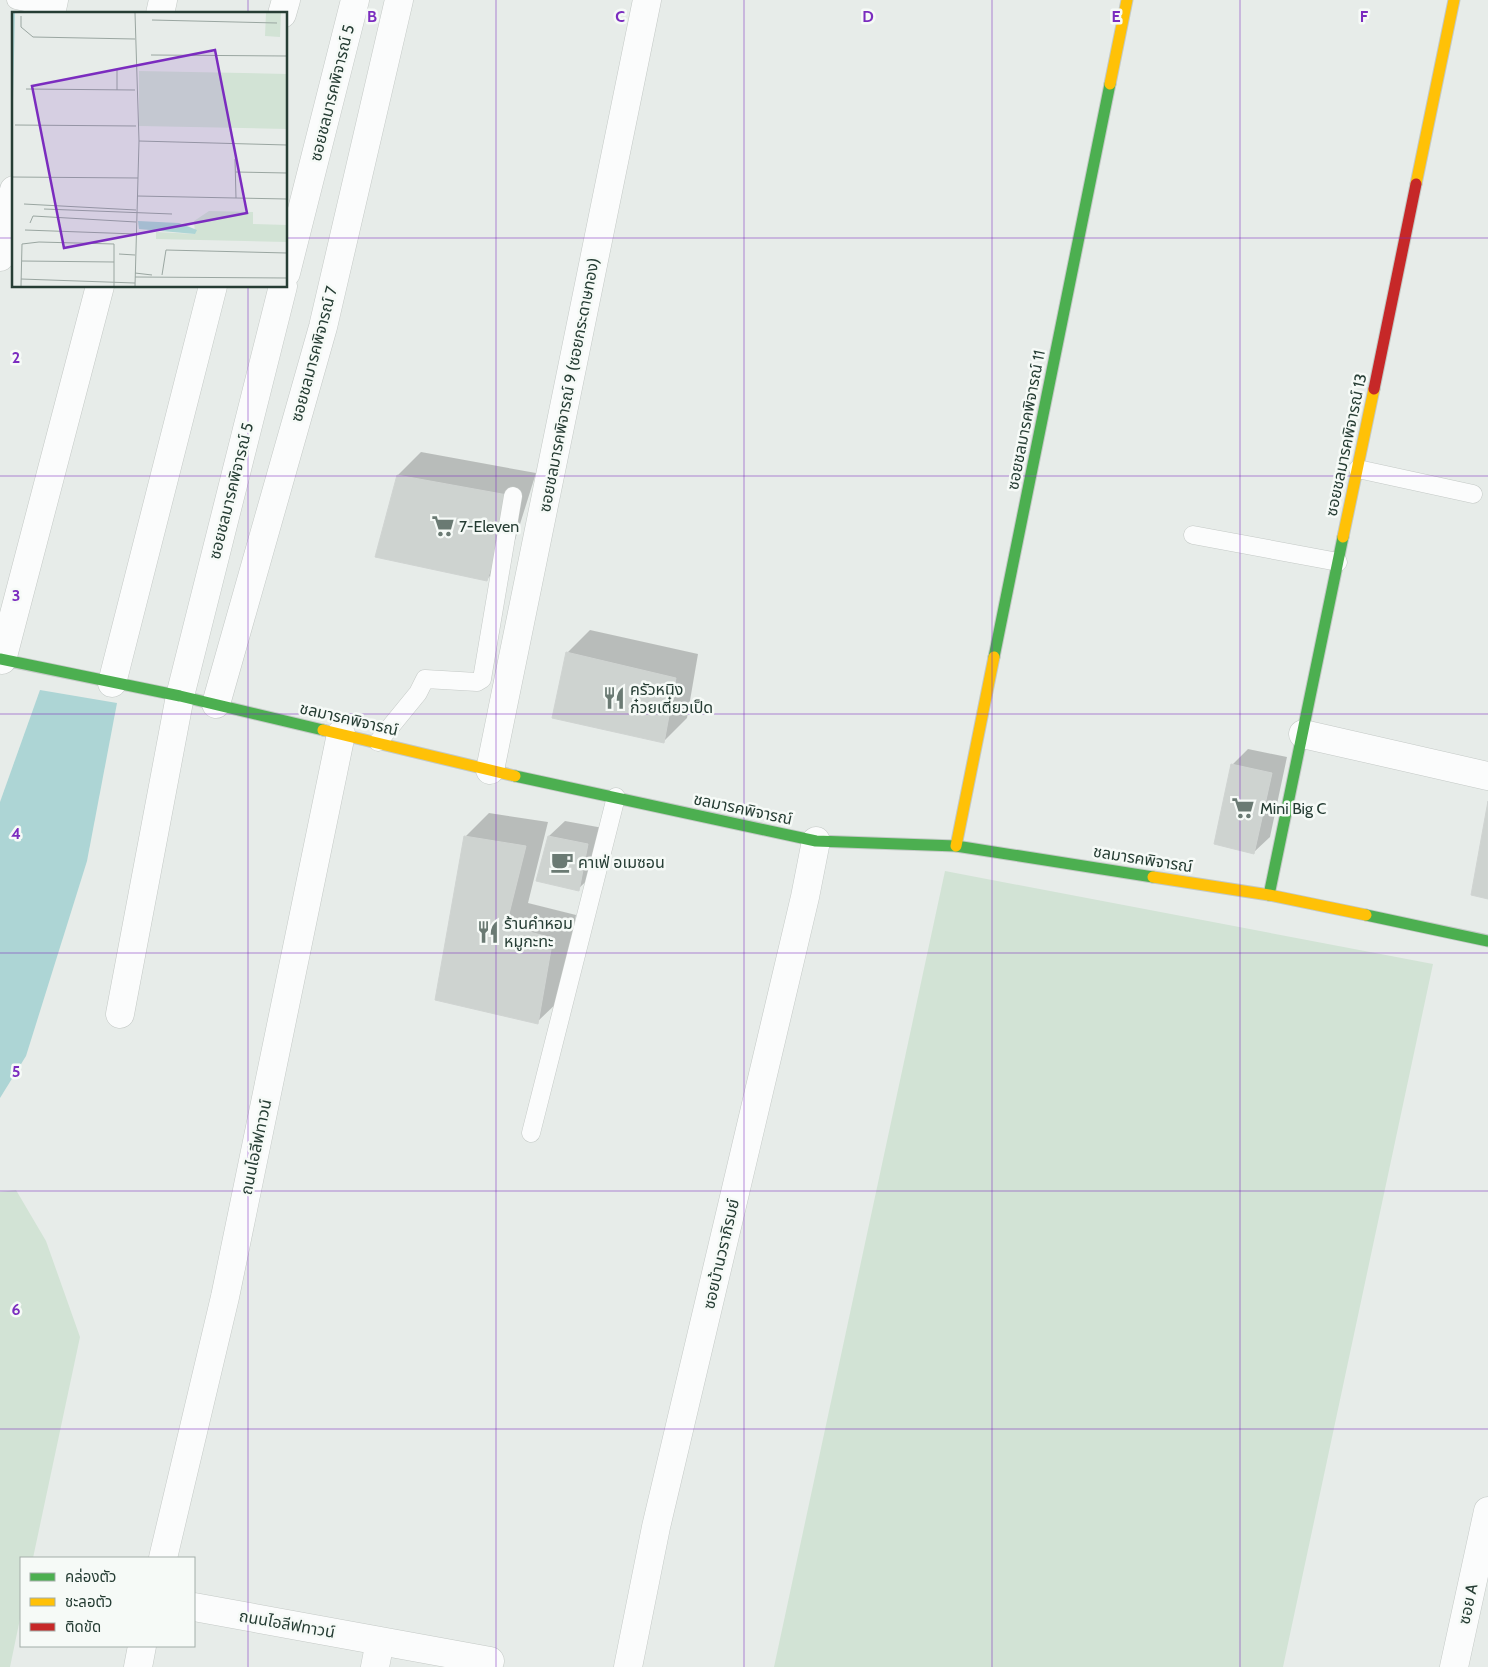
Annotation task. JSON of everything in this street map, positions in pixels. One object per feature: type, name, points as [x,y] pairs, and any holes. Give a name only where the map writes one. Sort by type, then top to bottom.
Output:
[{"type":"street","name":"ซอยชลมารคพิจารณ์ 5","points":[[288,266],[355,0]]},
{"type":"street","name":"ซอยชลมารคพิจารณ์ 7","points":[[216,704],[323,327],[399,0]]},
{"type":"street","name":"ซอยชลมารคพิจารณ์ 9 (ซอยกระดาษทอง)","points":[[490,770],[647,0]]},
{"type":"street","name":"ซอยชลมารคพิจารณ์ 11","points":[[956,846],[1127,0]]},
{"type":"street","name":"ซอยชลมารคพิจารณ์ 13","points":[[1268,896],[1454,0]]},
{"type":"street","points":[[0,257],[4,219],[12,196]]},
{"type":"street","points":[[1,659],[99,288]]},
{"type":"street","points":[[112,683],[212,288]]},
{"type":"street","name":"ซอยชลมารคพิจารณ์ 5","points":[[120,1014],[180,696],[282,288]]},
{"type":"street","name":"ชลมารคพิจารณ์","points":[[1,659],[216,704],[490,770],[816,841],[956,846],[1268,896],[1488,941]]},
{"type":"street","name":"ถนนไอลีฟทาวน์","points":[[162,1557],[225,1297],[341,734]]},
{"type":"street","points":[[1303,734],[1488,776]]},
{"type":"street","name":"ซอยบ้านวราภิรมย์","points":[[628,1667],[656,1527],[803,906],[816,841]]},
{"type":"street","name":"ซอย A","points":[[1454,1667],[1488,1511]]},
{"type":"street","name":"ถนนไอลีฟทาวน์","points":[[195,1608],[377,1654],[490,1661]]},
{"type":"street","points":[[138,1667],[142,1647]]},
{"type":"lane","points":[[16,0],[53,7]]},
{"type":"lane","points":[[1358,469],[1473,494]]},
{"type":"lane","points":[[378,742],[418,693],[425,680],[476,682],[482,679],[513,496]]},
{"type":"lane","points":[[1193,535],[1338,562]]},
{"type":"lane","points":[[531,1133],[616,798]]},
{"type":"green space","points":[[945,871],[1433,964],[1283,1667],[774,1667]]},
{"type":"green space","points":[[16,1190],[46,1241],[80,1337],[33,1557],[20,1557],[20,1619],[10,1667],[0,1667],[0,1192]]},
{"type":"water","points":[[40,690],[117,703],[87,861],[26,1056],[0,1098],[0,802]]},
{"type":"building","name":"7-Eleven","points":[[397,475],[513,496],[487,581],[375,557]]},
{"type":"building","name":"ครัวหนิง ก๋วยเตี๋ยวเป็ด","points":[[566,652],[676,678],[664,743],[552,718]]},
{"type":"building","name":"Mini Big C","points":[[1231,764],[1272,773],[1254,854],[1214,844]]},
{"type":"building","points":[[1488,801],[1488,899],[1471,895]]},
{"type":"building","name":"ร้านคำหอม หมูกะทะ","points":[[464,836],[526,846],[506,926],[553,938],[538,1024],[435,1000]]},
{"type":"building","name":"คาเฟ่ อเมซอน","points":[[548,836],[588,844],[579,891],[536,881]]},
{"type":"traffic: fast","points":[[994,657],[1110,84]]},
{"type":"traffic: fast","points":[[1269,895],[1343,537]]},
{"type":"traffic: fast","points":[[0,659],[180,696],[323,730]]},
{"type":"traffic: fast","points":[[515,776],[816,841],[956,846],[1153,877]]},
{"type":"traffic: fast","points":[[1366,915],[1488,941]]},
{"type":"traffic: slow","points":[[1110,84],[1127,0]]},
{"type":"traffic: slow","points":[[1416,184],[1454,0]]},
{"type":"traffic: slow","points":[[1343,537],[1374,389]]},
{"type":"traffic: slow","points":[[956,846],[994,657]]},
{"type":"traffic: slow","points":[[323,730],[515,776]]},
{"type":"traffic: slow","points":[[1153,877],[1269,895],[1366,915]]},
{"type":"traffic: jam","points":[[1374,389],[1416,184]]},
{"type":"place","name":"7-Eleven","points":[[443,526]]},
{"type":"place","name":"ครัวหนิง ก๋วยเตี๋ยวเป็ด","points":[[614,698]]},
{"type":"place","name":"Mini Big C","points":[[1243,808]]},
{"type":"place","name":"คาเฟ่ อเมซอน","points":[[562,862]]},
{"type":"place","name":"ร้านคำหอม หมูกะทะ","points":[[488,932]]}]
